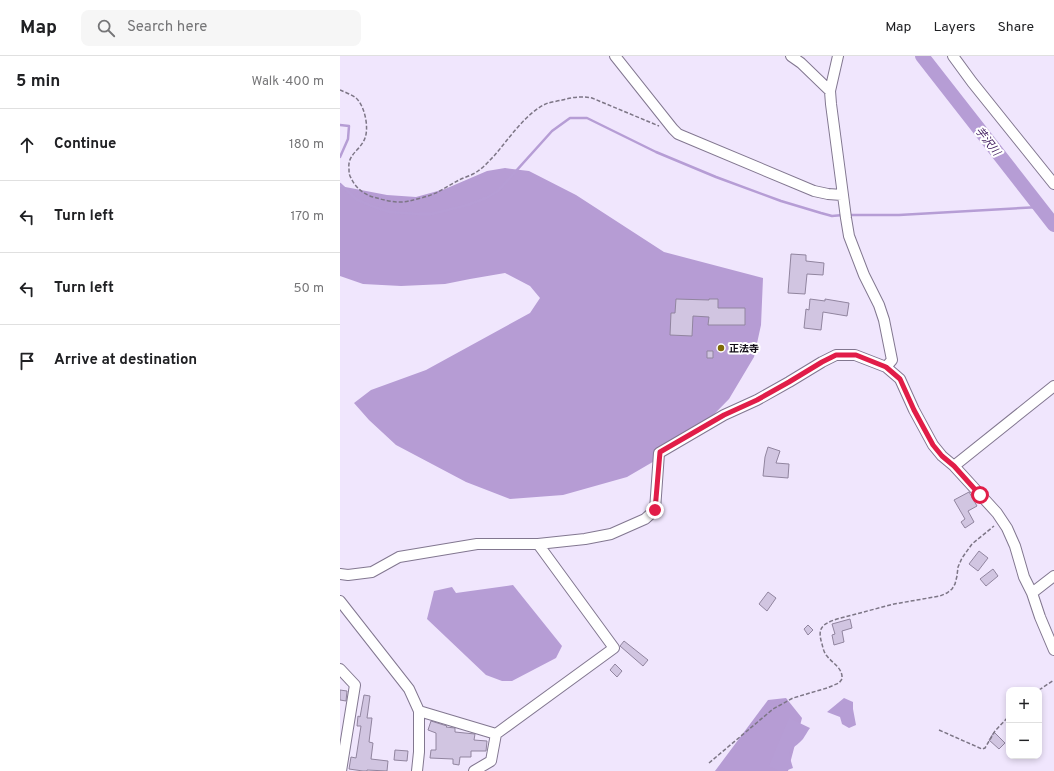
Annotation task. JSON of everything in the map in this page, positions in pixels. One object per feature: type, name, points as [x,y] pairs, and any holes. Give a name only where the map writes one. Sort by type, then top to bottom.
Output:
[{"type":"street","points":[[615,56],[678,134],[814,191],[843,196]]},
{"type":"street","points":[[791,56],[801,63],[830,90]]},
{"type":"street","points":[[838,56],[830,90],[845,217],[849,236],[884,320],[892,360],[886,367]]},
{"type":"street","points":[[953,56],[1054,184]]},
{"type":"street","points":[[340,574],[348,575],[372,572],[399,557],[477,544],[538,544],[585,539],[611,534],[645,519],[655,510],[660,452],[724,415],[757,400],[836,355],[856,355],[886,367],[900,379],[914,410],[933,445],[997,513],[1007,528],[1015,546],[1024,577],[1032,593],[1054,650]]},
{"type":"street","points":[[954,466],[1054,386]]},
{"type":"street","points":[[474,771],[490,761],[496,734],[614,648],[538,544]]},
{"type":"street","points":[[1032,593],[1054,576]]},
{"type":"street","points":[[340,601],[409,689],[418,711],[419,752],[417,771]]},
{"type":"street","points":[[340,670],[355,685],[345,718],[341,771]]},
{"type":"street","points":[[418,711],[496,734]]},
{"type":"path","points":[[340,90],[357,99],[361,104],[366,120],[367,132],[365,139],[362,145],[353,153],[348,164],[350,176],[354,185],[370,196],[396,202],[408,201],[436,193],[460,179],[478,171],[524,121],[538,108],[548,103],[573,97],[592,98],[664,128]]},
{"type":"path","points":[[709,763],[774,709],[793,698],[839,683],[842,679],[841,671],[826,656],[820,637],[822,626],[833,620],[880,607],[940,596],[947,593],[952,590],[955,584],[958,567],[962,558],[972,544],[988,530],[1002,521]]},
{"type":"path","points":[[1042,688],[1054,680]]},
{"type":"path","points":[[939,730],[985,748],[995,731],[1006,719]]},
{"type":"shaded area","points":[[505,168],[529,171],[576,195],[664,252],[763,278],[761,325],[754,357],[729,399],[687,442],[627,477],[563,495],[510,499],[466,482],[396,445],[369,420],[354,403],[371,390],[426,370],[530,313],[540,298],[530,286],[505,273],[445,284],[401,286],[363,284],[340,276],[340,186],[387,195],[416,197],[445,189],[487,171]]},
{"type":"shaded area","points":[[513,585],[562,646],[556,658],[512,681],[502,681],[486,675],[427,619],[434,591],[452,587],[456,593]]},
{"type":"shaded area","points":[[786,698],[802,718],[788,771],[715,771],[768,700]]},
{"type":"shaded area","points":[[844,698],[853,702],[856,725],[849,728],[842,724],[840,717],[827,712]]},
{"type":"shaded area","points":[[789,718],[810,728],[803,739],[790,750],[789,753],[793,768],[785,771],[778,771],[769,766]]},
{"type":"building","points":[[791,254],[806,255],[806,261],[824,263],[823,275],[807,274],[805,294],[788,293]]},
{"type":"building","points":[[676,299],[718,299],[718,308],[745,308],[745,325],[708,325],[709,317],[693,316],[692,336],[670,335],[671,313],[675,313]]},
{"type":"building","points":[[810,299],[825,301],[825,299],[849,303],[847,316],[823,312],[821,330],[804,328],[806,309],[809,310]]},
{"type":"building","points":[[707,351],[713,351],[713,358],[707,358]]},
{"type":"building","points":[[768,447],[780,451],[776,463],[789,464],[788,478],[763,476],[765,457]]},
{"type":"building","points":[[969,492],[977,506],[968,511],[974,522],[965,528],[961,522],[965,519],[954,500]]},
{"type":"building","points":[[979,551],[988,558],[978,571],[969,564]]},
{"type":"building","points":[[993,569],[998,576],[986,586],[980,579]]},
{"type":"building","points":[[768,592],[776,598],[767,611],[759,604]]},
{"type":"building","points":[[850,619],[852,628],[842,631],[844,642],[834,645],[832,635],[835,634],[832,624]]},
{"type":"building","points":[[808,625],[813,630],[808,635],[804,629]]},
{"type":"building","points":[[624,641],[648,660],[643,666],[620,646]]},
{"type":"building","points":[[615,664],[622,671],[617,677],[610,670]]},
{"type":"building","points":[[340,690],[347,691],[346,701],[340,700]]},
{"type":"building","points":[[364,695],[370,696],[367,718],[372,718],[369,742],[373,743],[371,759],[388,761],[387,771],[363,771],[349,769],[351,757],[356,758],[361,726],[357,726],[358,716],[360,717]]},
{"type":"building","points":[[431,721],[447,726],[446,727],[455,728],[455,732],[475,734],[474,740],[487,741],[486,751],[471,751],[471,757],[460,757],[459,765],[453,764],[453,759],[430,758],[431,750],[436,750],[436,733],[428,730]]},
{"type":"building","points":[[994,732],[1005,743],[999,749],[989,740]]},
{"type":"building","points":[[395,750],[408,751],[407,761],[394,760]]},
{"type":"waterway","name":"芋沢川","points":[[922,56],[1054,225]]},
{"type":"waterway","points":[[340,184],[356,199],[389,212],[431,214],[468,205],[488,197],[498,191],[552,131],[570,118],[587,118],[656,152],[716,177],[781,201],[821,213],[832,216],[843,215]]},
{"type":"waterway","points":[[340,125],[349,126],[348,139],[340,157]]},
{"type":"waterway","points":[[848,215],[899,215],[1040,207]]},
{"type":"place","name":"正法寺","points":[[721,348]]},
{"type":"route","points":[[655,510],[660,452],[724,415],[757,400],[836,355],[856,355],[886,367],[900,379],[914,410],[933,445],[980,495]]}]
